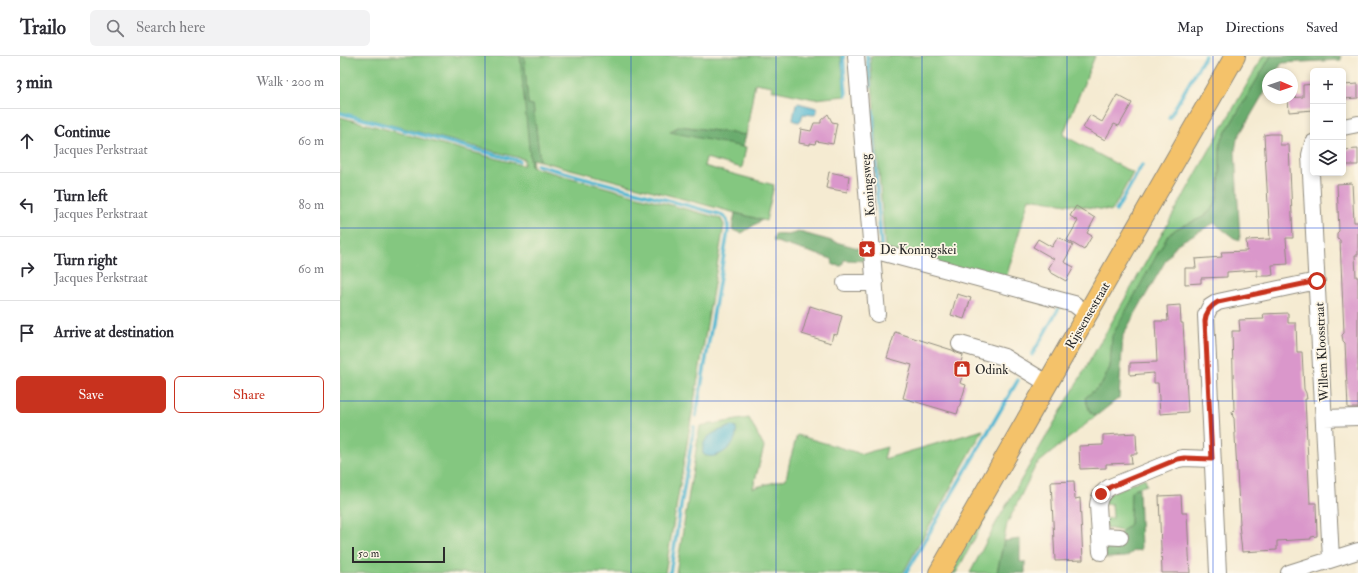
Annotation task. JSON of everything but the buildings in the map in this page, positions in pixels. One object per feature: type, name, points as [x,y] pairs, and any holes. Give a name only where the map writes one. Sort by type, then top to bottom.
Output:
[{"type":"main road","name":"Rijssensestraat","points":[[939,573],[1234,56]]},
{"type":"street","name":"Koningsweg","points":[[856,56],[873,250],[877,314]]},
{"type":"street","points":[[1346,126],[1358,124]]},
{"type":"street","name":"Willem Kloosstraat","points":[[1311,176],[1331,559]]},
{"type":"street","points":[[873,250],[1074,304],[1087,314]]},
{"type":"street","points":[[1218,573],[1205,321],[1208,310],[1218,302],[1317,281]]},
{"type":"street","points":[[845,283],[875,282]]},
{"type":"street","points":[[960,344],[1004,356],[1047,383]]},
{"type":"street","name":"Willem Kloosstraat","points":[[1324,418],[1358,417]]},
{"type":"street","points":[[1120,537],[1101,544],[1098,502],[1101,494],[1107,489],[1178,459],[1212,459]]},
{"type":"street","points":[[1289,573],[1358,550]]},
{"type":"green space","points":[[340,56],[521,56],[531,167],[721,219],[724,225],[665,573],[340,573],[340,117],[521,165],[524,165],[524,159],[340,112]]},
{"type":"green space","points":[[520,56],[524,56],[528,104],[533,105],[540,161],[532,159],[533,167],[531,167]]},
{"type":"green space","points":[[524,56],[841,56],[845,96],[814,99],[772,90],[772,86],[755,83],[746,135],[680,126],[670,131],[746,147],[742,168],[706,158],[704,166],[774,185],[766,221],[540,161],[533,105],[528,104]]},
{"type":"green space","points":[[870,56],[1095,56],[1063,135],[1133,173],[1112,211],[1029,198],[1005,282],[885,249]]},
{"type":"green space","points":[[1263,56],[1271,56],[1264,68],[1262,68],[1262,71],[1220,142],[1220,173],[1218,195],[1215,205],[1201,218],[1176,229],[1130,304],[1113,336],[1110,367],[1102,384],[1085,398],[1090,412],[1096,416],[1036,465],[1007,524],[997,573],[970,573],[996,523]]},
{"type":"green space","points":[[1271,56],[1341,56],[1341,60],[1282,63],[1279,68],[1264,68]]},
{"type":"green space","points":[[1262,71],[1262,96],[1237,139],[1235,151],[1240,240],[1234,238],[1214,223],[1177,244],[1166,260],[1123,335],[1119,398],[1096,416],[1090,412],[1085,398],[1102,384],[1110,367],[1112,336],[1168,235],[1176,229],[1201,218],[1215,205],[1218,195],[1220,173],[1220,142]]},
{"type":"green space","points":[[680,126],[746,135],[743,147],[670,132]]},
{"type":"green space","points":[[735,213],[762,220],[742,233],[732,230]]},
{"type":"green space","points":[[799,232],[869,251],[870,261],[844,260],[842,266],[833,265],[832,259],[773,241],[775,234],[788,235]]},
{"type":"green space","points":[[749,418],[764,447],[753,488],[786,479],[797,435],[862,454],[887,447],[884,459],[983,430],[903,573],[676,573],[700,426]]},
{"type":"green space","points":[[1145,478],[1147,485],[1134,489],[1131,492],[1130,524],[1122,531],[1107,528],[1104,519],[1113,518],[1112,504],[1103,504],[1107,495]]},
{"type":"green space","points":[[1139,487],[1141,550],[1134,551],[1126,557],[1106,558],[1105,549],[1130,524],[1131,492]]},
{"type":"green space","points":[[991,496],[992,506],[956,573],[947,573]]},
{"type":"green space","points":[[1020,539],[1020,562],[1025,562],[1025,573],[997,573],[1004,541]]},
{"type":"water","points":[[798,103],[817,108],[816,114],[803,114],[799,122],[794,121],[793,119],[796,104]]},
{"type":"water","points":[[732,426],[736,428],[736,434],[731,446],[720,454],[714,456],[703,454],[704,442],[707,438],[716,432]]},
{"type":"waterway","points":[[843,56],[846,95]]},
{"type":"waterway","points":[[867,56],[870,86]]},
{"type":"waterway","points":[[1169,118],[1205,56]]},
{"type":"waterway","points":[[873,111],[881,245]]},
{"type":"waterway","points":[[340,113],[519,161]]},
{"type":"waterway","points":[[537,165],[719,214],[726,219],[728,223],[728,231],[696,416]]},
{"type":"waterway","points":[[1116,211],[1142,165]]},
{"type":"waterway","points":[[1032,355],[1060,306]]},
{"type":"waterway","points":[[906,573],[1018,380]]},
{"type":"waterway","points":[[670,573],[694,427]]},
{"type":"place","name":"De Koningskei","points":[[867,249]]},
{"type":"place","name":"Odink","points":[[962,369]]},
{"type":"route","points":[[1101,494],[1110,487],[1178,459],[1212,459],[1205,321],[1210,307],[1218,302],[1317,281]]}]
